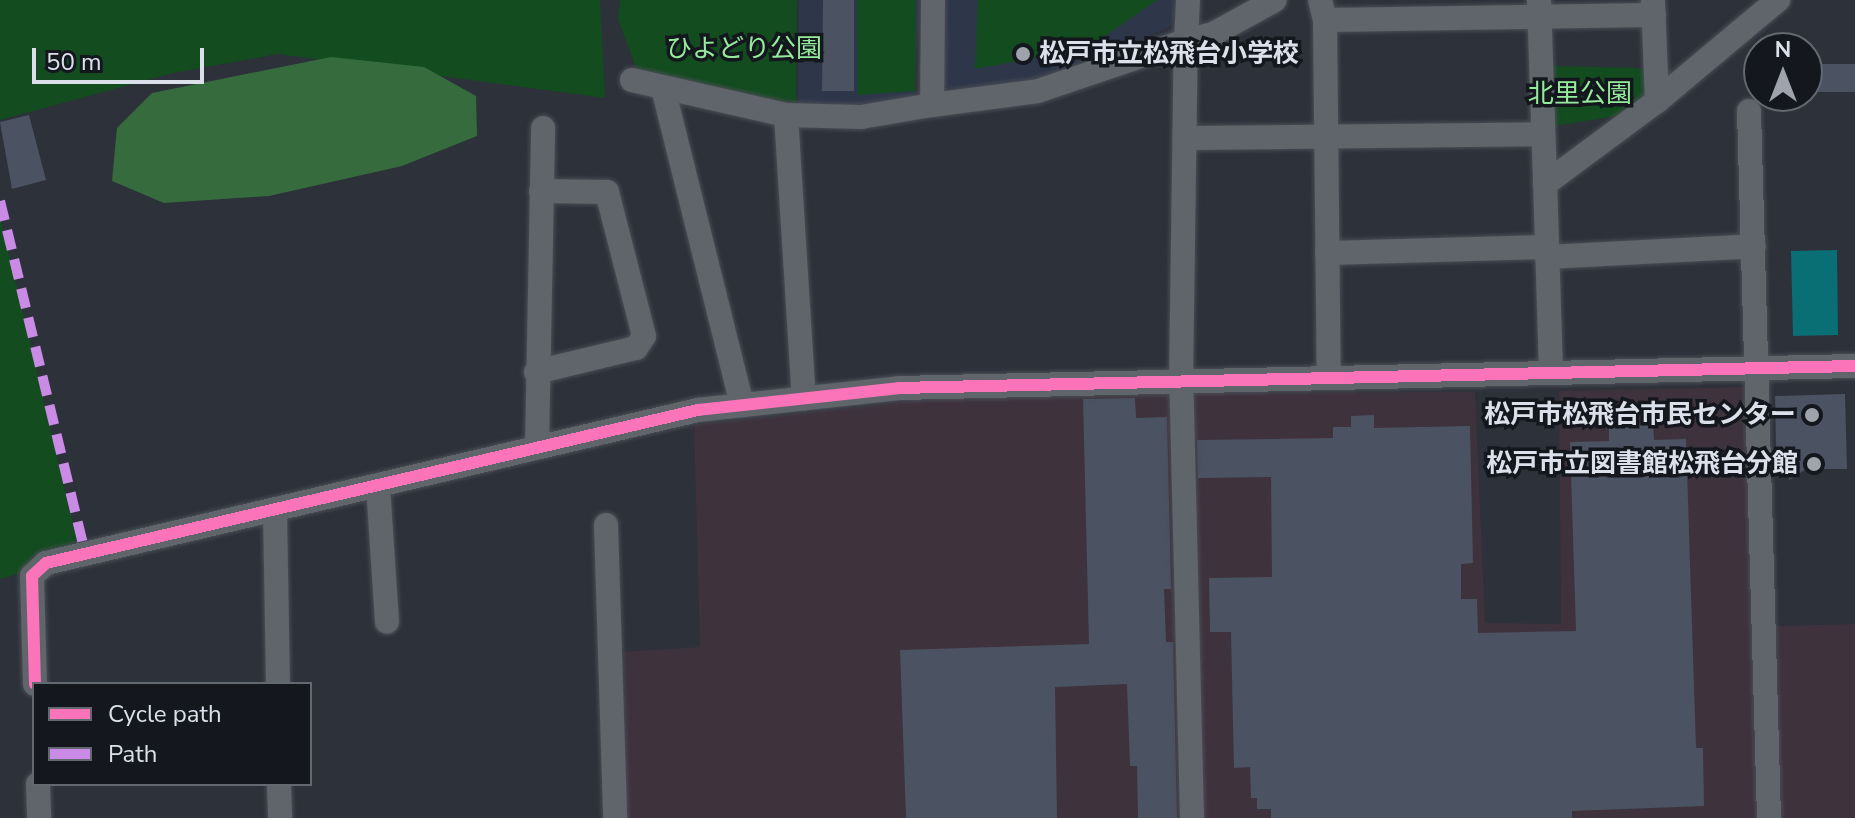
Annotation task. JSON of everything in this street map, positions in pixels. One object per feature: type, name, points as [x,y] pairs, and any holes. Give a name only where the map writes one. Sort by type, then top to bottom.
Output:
[{"type":"street","points":[[932,105],[933,0]]},
{"type":"street","points":[[1188,0],[1181,383],[1192,818]]},
{"type":"street","points":[[632,80],[786,115],[861,117],[1038,91],[1215,33],[1275,0]]},
{"type":"street","points":[[1545,184],[1657,101],[1778,0]]},
{"type":"street","points":[[1329,377],[1322,10],[1654,8],[1657,101]]},
{"type":"street","points":[[1540,9],[1551,371]]},
{"type":"street","points":[[663,88],[742,405]]},
{"type":"street","points":[[1749,112],[1769,818]]},
{"type":"street","points":[[786,115],[804,398]]},
{"type":"street","points":[[537,447],[536,372],[543,128]]},
{"type":"street","points":[[1185,138],[1543,134]]},
{"type":"street","points":[[536,372],[636,348],[644,336],[607,192],[541,191]]},
{"type":"street","points":[[1327,253],[1547,252],[1754,246]]},
{"type":"street","points":[[35,682],[32,576],[46,563],[526,454],[537,447],[742,405],[899,388],[1855,366]]},
{"type":"street","points":[[378,486],[387,622]]},
{"type":"street","points":[[275,512],[278,682]]},
{"type":"street","points":[[606,525],[615,818]]},
{"type":"street","points":[[38,786],[39,818]]},
{"type":"street","points":[[279,786],[280,818]]},
{"type":"shaded area","points":[[799,0],[920,0],[914,98],[860,104],[798,103]]},
{"type":"shaded area","name":"松戸市立松飛台小学校","points":[[944,0],[1175,0],[1175,19],[1168,28],[1036,80],[956,91],[943,84]]},
{"type":"shaded area","points":[[1745,387],[1757,818],[1203,818],[1194,393],[1475,392],[1485,623],[1561,624],[1559,391]]},
{"type":"shaded area","points":[[1171,393],[1182,818],[627,818],[624,652],[700,647],[694,425],[936,399]]},
{"type":"shaded area","points":[[1855,624],[1855,818],[1781,818],[1777,626]]},
{"type":"green space","points":[[0,0],[600,0],[605,98],[278,54],[173,73],[0,120]]},
{"type":"green space","name":"ひよどり公園","points":[[620,0],[797,0],[796,103],[731,96],[637,70],[618,19]]},
{"type":"green space","points":[[857,0],[916,0],[915,91],[858,95]]},
{"type":"green space","points":[[978,0],[1157,0],[1088,48],[975,69]]},
{"type":"green space","points":[[331,57],[424,67],[476,96],[477,136],[402,166],[269,196],[164,203],[112,181],[117,128],[152,93]]},
{"type":"green space","name":"北里公園","points":[[1552,66],[1639,68],[1648,74],[1649,92],[1631,114],[1553,126]]},
{"type":"green space","points":[[0,217],[77,541],[36,557],[25,572],[0,579]]},
{"type":"water","points":[[1837,250],[1838,335],[1793,336],[1791,251]]},
{"type":"building","points":[[823,0],[854,0],[854,91],[822,91]]},
{"type":"building","points":[[1823,64],[1855,64],[1855,92],[1823,92]]},
{"type":"building","points":[[29,115],[46,180],[12,189],[0,122]]},
{"type":"building","points":[[1845,394],[1847,469],[1806,469],[1789,480],[1788,448],[1776,448],[1775,396]]},
{"type":"building","points":[[1135,398],[1136,418],[1167,417],[1171,589],[1164,589],[1166,642],[1173,642],[1177,818],[1138,818],[1137,766],[1130,766],[1127,684],[1055,687],[1057,818],[906,818],[900,650],[1089,644],[1083,399]]},
{"type":"building","points":[[1374,415],[1374,428],[1470,426],[1473,563],[1461,564],[1461,599],[1477,599],[1478,633],[1576,631],[1570,442],[1609,441],[1609,424],[1653,423],[1654,440],[1686,439],[1696,748],[1703,748],[1704,806],[1572,811],[1572,818],[1271,818],[1271,809],[1257,809],[1257,798],[1251,798],[1250,767],[1234,768],[1231,632],[1210,632],[1209,578],[1272,577],[1271,477],[1198,478],[1197,440],[1333,438],[1333,427],[1351,427],[1351,416]]},
{"type":"marked path","points":[[0,201],[86,556]]},
{"type":"cycle path","points":[[35,682],[32,576],[46,563],[698,410],[899,388],[1855,366]]},
{"type":"place","name":"松戸市立松飛台小学校","points":[[1023,54]]},
{"type":"place","name":"松戸市松飛台市民センター","points":[[1812,415]]},
{"type":"place","name":"松戸市立図書館松飛台分館","points":[[1814,464]]}]
